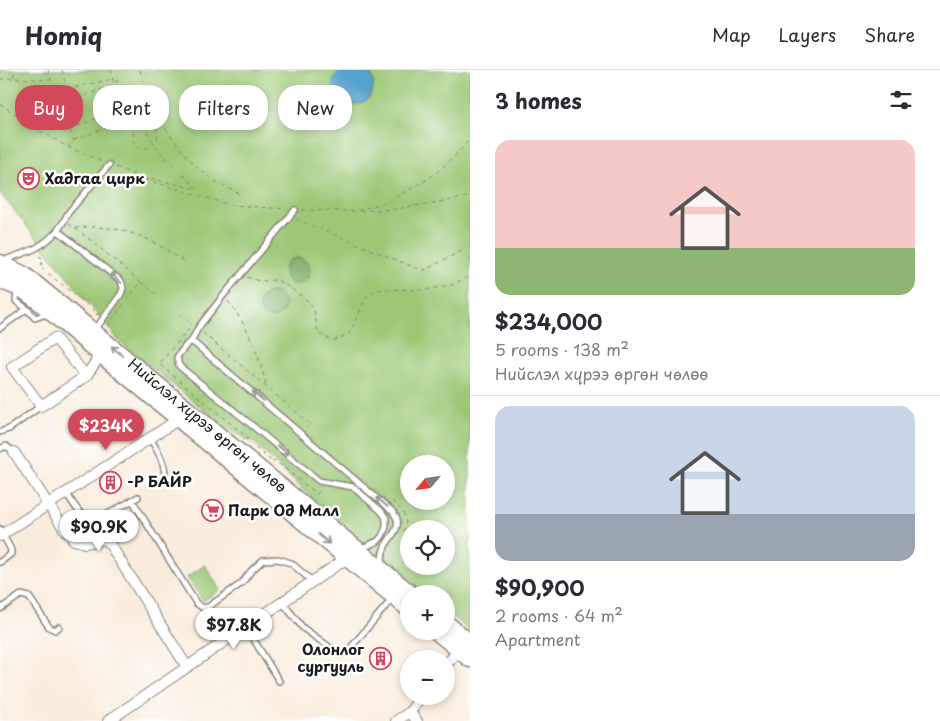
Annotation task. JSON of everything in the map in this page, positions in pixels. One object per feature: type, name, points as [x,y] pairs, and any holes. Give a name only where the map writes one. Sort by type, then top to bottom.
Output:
[{"type":"main road","name":"Нийслэл хүрээ өргөн чөлөө","points":[[0,263],[24,275],[94,332],[188,421]]},
{"type":"main road","name":"Нийслэл хүрээ өргөн чөлөө","points":[[0,280],[22,289],[99,353],[188,421],[351,553],[400,602]]},
{"type":"main road","name":"Нийслэл хүрээ өргөн чөлөө","points":[[351,553],[387,574],[400,585]]},
{"type":"main road","points":[[455,640],[466,651]]},
{"type":"street","points":[[86,376],[55,338],[12,367],[41,406],[86,376],[99,353]]},
{"type":"street","points":[[1,533],[150,438],[188,421]]},
{"type":"street","points":[[14,452],[65,530],[74,540],[85,543],[106,539],[187,667]]},
{"type":"street","points":[[108,721],[351,553]]},
{"type":"street","points":[[455,659],[466,651]]},
{"type":"street","points":[[396,721],[410,712],[415,705]]},
{"type":"street","points":[[410,712],[418,721]]},
{"type":"lane","points":[[0,263],[37,248],[58,231],[68,213],[109,165]]},
{"type":"lane","points":[[295,210],[198,328],[191,342],[187,344],[178,356],[179,366],[319,481],[353,487],[381,510],[386,518],[386,526],[382,536],[378,541],[351,553]]},
{"type":"lane","points":[[58,231],[121,282],[123,288],[121,294],[94,332]]},
{"type":"lane","points":[[17,287],[16,301],[35,318],[51,312]]},
{"type":"lane","points":[[0,328],[27,309]]},
{"type":"lane","points":[[191,342],[393,512],[398,520],[396,531],[387,542],[382,562],[387,574]]},
{"type":"lane","points":[[0,432],[9,429],[41,406]]},
{"type":"lane","points":[[150,438],[166,469],[165,479]]},
{"type":"lane","points":[[0,448],[6,446],[14,452]]},
{"type":"lane","points":[[66,492],[87,520],[94,522],[138,497]]},
{"type":"lane","points":[[132,500],[196,603],[202,608],[208,607],[242,584],[251,571],[263,560],[278,559],[291,563],[313,581]]},
{"type":"lane","points":[[0,562],[11,554],[11,550],[1,533]]},
{"type":"lane","points":[[0,609],[21,595],[29,597],[49,628],[55,630],[59,627]]},
{"type":"lane","points":[[282,602],[303,628],[339,654],[343,654],[347,652],[393,596]]},
{"type":"lane","points":[[246,627],[279,682]]},
{"type":"path","points":[[14,70],[14,78]]},
{"type":"path","points":[[48,70],[53,85]]},
{"type":"path","points":[[62,70],[65,85]]},
{"type":"path","points":[[111,70],[114,84]]},
{"type":"path","points":[[140,70],[154,109],[176,143],[210,177],[240,194]]},
{"type":"path","points":[[0,79],[51,80]]},
{"type":"path","points":[[83,85],[113,79]]},
{"type":"path","points":[[83,97],[114,84],[121,79]]},
{"type":"path","points":[[69,130],[74,141]]},
{"type":"path","points":[[68,147],[74,141],[102,130]]},
{"type":"path","points":[[135,130],[132,137],[134,143],[139,148],[145,149],[154,144],[158,137],[156,130]]},
{"type":"path","points":[[145,130],[164,157],[197,189],[199,195]]},
{"type":"path","points":[[356,212],[387,202],[428,179],[446,165],[470,139]]},
{"type":"path","points":[[144,179],[154,178],[197,189]]},
{"type":"path","points":[[231,204],[295,210],[356,212],[396,209],[470,196]]},
{"type":"path","points":[[289,216],[421,270],[425,270],[470,245]]},
{"type":"path","points":[[75,228],[106,227],[142,236],[166,248],[183,261]]},
{"type":"path","points":[[239,276],[259,282],[276,280],[283,283],[310,303],[314,310],[318,333],[332,341],[349,334],[367,296],[374,291],[383,289],[425,290],[451,285],[470,276]]},
{"type":"path","points":[[141,282],[156,294]]},
{"type":"path","points":[[198,328],[268,388],[259,355],[250,334],[237,312],[226,299]]},
{"type":"path","points":[[179,313],[193,325],[159,364],[248,438],[246,440]]},
{"type":"green space","points":[[0,70],[470,70],[470,631],[455,619],[455,585],[414,585],[403,575],[455,575],[455,520],[400,520],[400,573],[304,491],[255,443],[226,428],[119,341],[0,193]]},
{"type":"green space","points":[[297,258],[306,262],[310,271],[306,280],[297,284],[288,280],[284,271],[288,262]]},
{"type":"green space","points":[[272,292],[281,296],[285,305],[281,314],[272,318],[263,314],[259,305],[263,296]]},
{"type":"green space","points":[[205,565],[220,590],[203,601],[187,577]]},
{"type":"water","points":[[339,70],[367,70],[371,76],[373,88],[369,98],[362,103],[354,104],[352,104],[352,85],[334,85],[334,80]]},
{"type":"place","name":"Хадгаа цирк","points":[[29,179]]},
{"type":"place","name":"-Р БАЙР","points":[[111,482]]},
{"type":"place","name":"Парк Од Малл","points":[[212,511]]},
{"type":"place","name":"Олонлог сургууль","points":[[380,659]]}]
